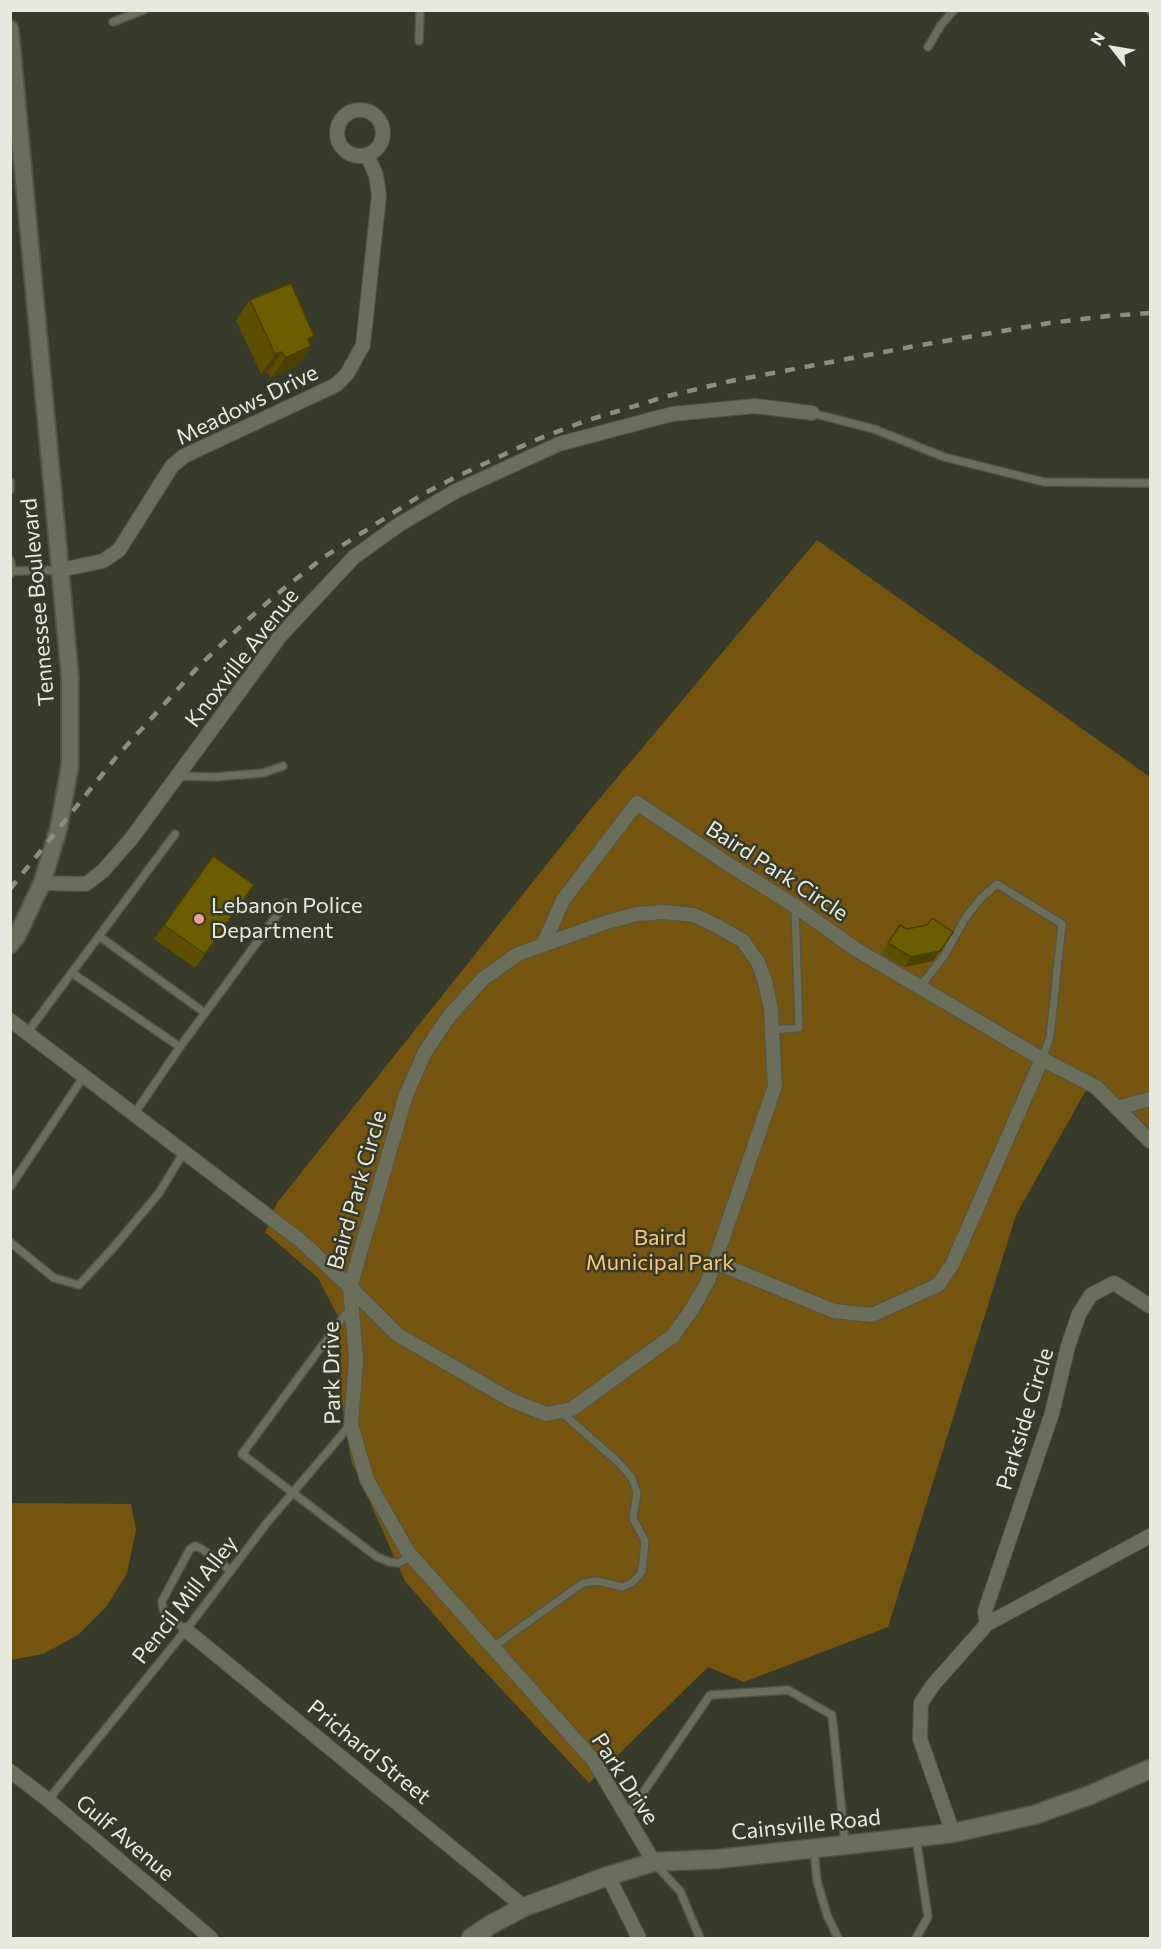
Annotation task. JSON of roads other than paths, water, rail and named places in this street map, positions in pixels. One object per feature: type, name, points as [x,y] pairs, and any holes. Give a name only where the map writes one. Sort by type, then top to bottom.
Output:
[{"type":"main road","name":"Cainsville Road","points":[[471,1938],[524,1907],[608,1875],[654,1862],[718,1859],[953,1833],[1034,1815],[1090,1795],[1150,1769]]},
{"type":"street","name":"Tennessee Boulevard","points":[[10,29],[70,677],[70,765],[59,827],[42,883],[18,934],[10,945]]},
{"type":"street","name":"Meadows Drive","points":[[60,570],[103,561],[119,550],[168,471],[184,456],[336,385],[347,374],[363,345],[379,195],[376,175],[368,155]]},
{"type":"street","name":"Knoxville Avenue","points":[[42,883],[86,884],[103,871],[131,839],[281,635],[354,557],[400,524],[456,491],[559,444],[672,414],[755,406],[812,412]]},
{"type":"street","name":"Baird Park Circle","points":[[543,945],[562,900],[637,804],[795,906],[857,950],[1042,1059],[1096,1087],[1150,1141]]},
{"type":"street","name":"Baird Park Circle","points":[[663,912],[694,915],[743,941],[758,962],[771,1010],[772,1030],[775,1086],[708,1281],[673,1336],[572,1408],[546,1414],[511,1400],[398,1335],[350,1287],[406,1095],[425,1052],[450,1015],[484,978],[518,954],[607,922],[638,915],[663,912]]},
{"type":"street","points":[[10,1020],[301,1241],[350,1287]]},
{"type":"street","points":[[715,1262],[834,1311],[843,1312],[872,1315],[938,1286],[952,1265],[1042,1059]]},
{"type":"street","points":[[1118,1108],[1150,1099]]},
{"type":"street","name":"Parkside Circle","points":[[987,1624],[985,1611],[1052,1413],[1068,1346],[1079,1314],[1091,1295],[1114,1283],[1150,1305]]},
{"type":"street","name":"Park Drive","points":[[350,1287],[356,1359],[351,1424],[367,1480],[413,1557],[594,1761],[654,1862]]},
{"type":"street","points":[[953,1833],[920,1739],[921,1703],[933,1684],[987,1624],[1150,1536]]},
{"type":"street","name":"Prichard Street","points":[[186,1630],[524,1907]]},
{"type":"street","name":"Gulf Avenue","points":[[10,1771],[48,1800],[211,1938]]},
{"type":"street","points":[[608,1875],[639,1938]]},
{"type":"lane","points":[[113,22],[144,10]]},
{"type":"lane","points":[[419,41],[420,10]]},
{"type":"lane","points":[[928,47],[954,10]]},
{"type":"lane","points":[[812,412],[874,429],[944,457],[1044,482],[1150,483]]},
{"type":"lane","points":[[10,483],[10,490]]},
{"type":"lane","points":[[10,560],[12,572],[60,570]]},
{"type":"lane","points":[[177,776],[215,777],[263,773],[283,766]]},
{"type":"lane","points":[[27,1033],[175,834]]},
{"type":"lane","points":[[920,987],[944,956],[966,917],[981,898],[997,884],[1062,924],[1050,1037],[1042,1059]]},
{"type":"lane","points":[[134,1114],[180,1047],[286,903]]},
{"type":"lane","points":[[772,1030],[799,1028],[795,906]]},
{"type":"lane","points":[[99,936],[205,1013]]},
{"type":"lane","points":[[72,973],[180,1047]]},
{"type":"lane","points":[[10,1187],[84,1076]]},
{"type":"lane","points":[[10,1242],[54,1278],[79,1285],[159,1193],[184,1152]]},
{"type":"lane","points":[[351,1306],[243,1454],[378,1557],[398,1563],[413,1557]]},
{"type":"lane","points":[[493,1647],[583,1583],[597,1581],[622,1587],[632,1584],[642,1572],[645,1541],[633,1518],[637,1493],[635,1485],[618,1462],[560,1411]]},
{"type":"lane","name":"Pencil Mill Alley","points":[[48,1800],[186,1630],[292,1493],[351,1424]]},
{"type":"lane","points":[[186,1630],[166,1615],[162,1609],[162,1601],[190,1549],[195,1546],[202,1549],[231,1571]]},
{"type":"lane","points":[[627,1816],[710,1695],[788,1690],[832,1715],[845,1845]]},
{"type":"lane","points":[[916,1837],[928,1917],[916,1938]]},
{"type":"lane","points":[[814,1849],[817,1881],[827,1915],[838,1938]]},
{"type":"lane","points":[[654,1862],[680,1891],[700,1938]]},
{"type":"railway","points":[[10,889],[118,755],[198,667],[243,624],[324,557],[423,494],[456,477],[533,441],[585,421],[668,396],[731,381],[1049,323],[1150,313]]},
{"type":"place","name":"Lebanon Police Department","points":[[199,919]]},
{"type":"park label","name":"Baird Municipal Park","points":[[660,1250]]}]
